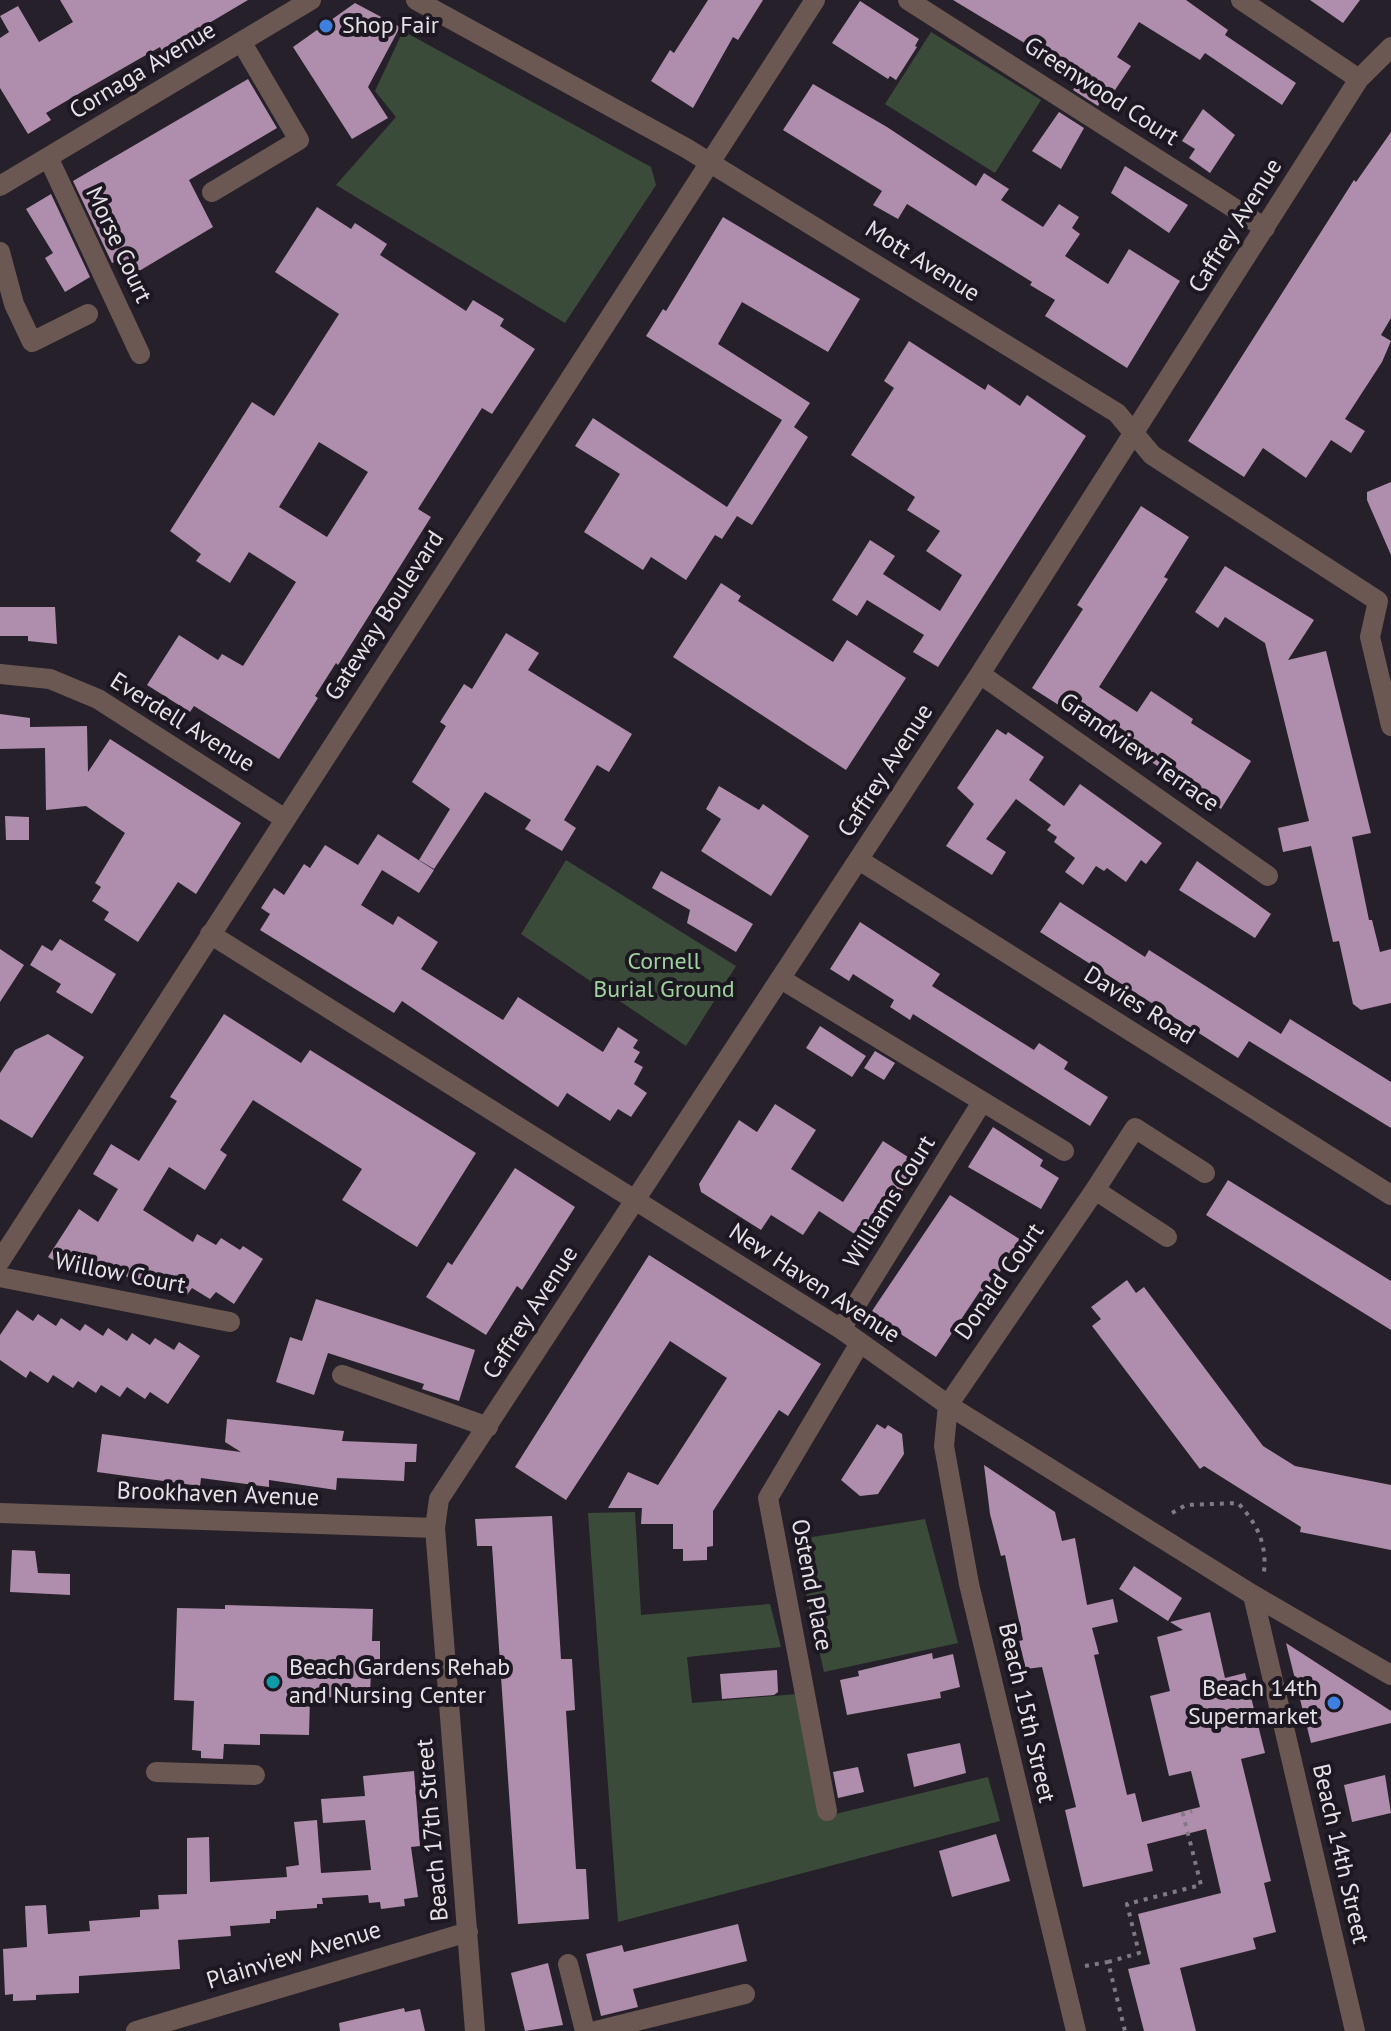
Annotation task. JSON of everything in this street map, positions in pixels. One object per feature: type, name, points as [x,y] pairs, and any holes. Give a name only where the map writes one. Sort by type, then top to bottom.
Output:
[{"type":"street","name":"Cornaga Avenue","points":[[0,186],[311,0]]},
{"type":"street","name":"Mott Avenue","points":[[416,0],[711,162],[1117,413],[1152,455],[1384,600]]},
{"type":"street","points":[[448,0],[462,25]]},
{"type":"street","name":"Gateway Boulevard","points":[[0,1261],[815,0]]},
{"type":"street","name":"Greenwood Court","points":[[908,0],[1265,228]]},
{"type":"street","points":[[1241,0],[1359,79]]},
{"type":"street","points":[[212,192],[299,140],[242,43]]},
{"type":"street","name":"Caffrey Avenue","points":[[435,1528],[439,1499],[1135,435],[1359,79],[1391,47]]},
{"type":"street","name":"Morse Court","points":[[48,157],[140,354]]},
{"type":"street","points":[[0,252],[14,304],[32,342],[88,314]]},
{"type":"street","points":[[1384,600],[1370,637],[1391,726]]},
{"type":"street","name":"Everdell Avenue","points":[[0,674],[50,679],[98,699],[285,819]]},
{"type":"street","name":"Grandview Terrace","points":[[980,674],[1268,876]]},
{"type":"street","name":"Davies Road","points":[[859,860],[1391,1195]]},
{"type":"street","name":"New Haven Avenue","points":[[210,934],[841,1329],[948,1405],[1253,1595],[1391,1675]]},
{"type":"street","points":[[781,979],[1064,1151]]},
{"type":"street","name":"Williams Court","points":[[841,1329],[982,1102]]},
{"type":"street","name":"Donald Court","points":[[948,1405],[1135,1128],[1205,1173]]},
{"type":"street","points":[[1095,1190],[1167,1237]]},
{"type":"street","name":"Willow Court","points":[[0,1277],[230,1322]]},
{"type":"street","name":"Ostend Place","points":[[827,1811],[768,1498],[860,1343]]},
{"type":"street","points":[[342,1375],[488,1427]]},
{"type":"street","name":"Beach 15th Street","points":[[948,1405],[944,1446],[969,1584],[1076,2031]]},
{"type":"street","name":"Brookhaven Avenue","points":[[0,1513],[435,1528]]},
{"type":"street","name":"Beach 17th Street","points":[[435,1528],[475,2031]]},
{"type":"street","name":"Beach 14th Street","points":[[1253,1595],[1355,2031]]},
{"type":"street","points":[[156,1772],[255,1775]]},
{"type":"street","name":"Plainview Avenue","points":[[136,2031],[468,1932]]},
{"type":"street","points":[[568,1964],[585,2031]]},
{"type":"street","points":[[596,2031],[745,1994]]},
{"type":"path","points":[[1172,1513],[1186,1505],[1238,1503],[1258,1525],[1265,1557],[1264,1572]]},
{"type":"path","points":[[1085,1966],[1139,1953],[1127,1904],[1201,1885],[1183,1814],[1192,1811]]},
{"type":"path","points":[[1108,1962],[1125,2031]]},
{"type":"green space","points":[[403,31],[651,167],[656,185],[565,323],[336,185],[396,117],[375,91]]},
{"type":"green space","points":[[931,32],[1041,100],[995,173],[885,104]]},
{"type":"green space","name":"Cornell Burial Ground","points":[[566,860],[736,966],[686,1046],[521,934]]},
{"type":"green space","points":[[635,1512],[641,1615],[770,1604],[781,1647],[687,1657],[692,1703],[797,1694],[823,1817],[988,1777],[1000,1821],[618,1922],[588,1513]]},
{"type":"green space","points":[[925,1519],[958,1643],[824,1672],[794,1540]]},
{"type":"building","points":[[60,0],[248,0],[162,51],[160,47],[46,113],[51,120],[28,134],[0,88],[0,38],[9,32],[0,16],[18,6],[39,42],[73,22]]},
{"type":"building","points":[[708,0],[763,0],[738,40],[733,37],[693,108],[651,81],[670,50],[674,53]]},
{"type":"building","points":[[953,0],[1186,0],[1228,30],[1225,35],[1296,83],[1282,105],[1205,53],[1200,60],[1139,22],[1117,57],[1131,66],[1107,102],[1102,99],[1098,106],[1073,90],[1081,77]]},
{"type":"building","points":[[1310,0],[1360,0],[1343,23]]},
{"type":"building","points":[[860,1],[919,39],[896,80],[890,76],[888,79],[832,43]]},
{"type":"building","points":[[355,3],[400,27],[368,87],[388,118],[352,139],[293,47]]},
{"type":"building","points":[[248,79],[277,128],[189,180],[213,227],[129,277],[120,259],[112,263],[73,181]]},
{"type":"building","points":[[813,84],[887,127],[976,186],[984,173],[1009,189],[1001,200],[1043,227],[1059,204],[1079,217],[1072,228],[1080,234],[1065,256],[1108,284],[1129,249],[1180,281],[1127,368],[1045,316],[1055,300],[1030,285],[1032,282],[907,204],[898,219],[873,205],[882,191],[783,130]]},
{"type":"building","points":[[1203,109],[1235,135],[1210,173],[1189,158],[1195,149],[1182,141]]},
{"type":"building","points":[[1059,112],[1084,128],[1061,169],[1032,151]]},
{"type":"building","points":[[1391,132],[1391,318],[1381,335],[1391,341],[1382,362],[1345,419],[1365,431],[1351,453],[1331,440],[1306,478],[1263,448],[1244,477],[1188,441],[1354,180],[1356,182]]},
{"type":"building","points":[[1125,166],[1188,205],[1169,233],[1111,193]]},
{"type":"building","points":[[51,194],[90,277],[65,292],[45,258],[53,253],[26,209]]},
{"type":"building","points":[[317,207],[351,229],[355,223],[387,244],[380,255],[466,311],[473,300],[504,319],[500,326],[535,349],[492,414],[482,408],[418,509],[431,517],[338,665],[336,663],[315,696],[318,698],[279,759],[194,706],[190,712],[147,685],[179,635],[218,660],[222,654],[243,666],[296,582],[249,552],[230,583],[196,561],[201,554],[170,531],[252,402],[274,416],[339,314],[275,272]],"holes":[[[319,442],[368,472],[327,537],[279,507]]]},
{"type":"building","points":[[723,217],[860,299],[828,352],[742,302],[718,344],[810,403],[794,427],[808,437],[752,525],[737,516],[722,539],[715,535],[686,580],[651,557],[643,570],[584,532],[620,474],[575,446],[593,418],[727,507],[782,420],[646,336],[663,309],[666,311]]},
{"type":"building","points":[[909,341],[985,390],[988,384],[1020,406],[1027,395],[1086,436],[938,667],[913,652],[924,635],[867,600],[857,616],[832,600],[870,540],[895,556],[883,574],[940,611],[962,575],[926,551],[940,531],[907,510],[915,497],[851,455],[894,388],[884,381]]},
{"type":"building","points":[[1391,482],[1391,555],[1367,500],[1367,492]]},
{"type":"building","points":[[1141,506],[1189,537],[1164,577],[1168,579],[1099,687],[1137,712],[1151,691],[1193,719],[1191,723],[1251,761],[1221,809],[1119,740],[1125,731],[1087,706],[1079,718],[1032,688],[1083,609],[1077,605]]},
{"type":"building","points":[[1225,566],[1314,620],[1288,660],[1326,651],[1371,833],[1352,837],[1369,920],[1372,920],[1380,952],[1391,949],[1391,1003],[1361,1010],[1353,1004],[1339,941],[1333,942],[1311,846],[1283,852],[1278,828],[1309,821],[1265,643],[1225,617],[1218,628],[1195,612]]},
{"type":"building","points":[[721,583],[741,596],[738,601],[833,662],[847,640],[906,678],[846,770],[673,657]]},
{"type":"building","points":[[0,607],[55,607],[57,644],[28,641],[28,636],[0,636]]},
{"type":"building","points":[[506,633],[539,653],[528,670],[632,734],[609,772],[597,765],[564,820],[576,828],[562,851],[525,829],[531,820],[485,792],[434,869],[419,860],[450,809],[412,782],[446,726],[440,722],[464,684],[472,689]]},
{"type":"building","points":[[0,714],[30,718],[30,727],[87,726],[88,772],[110,739],[241,823],[196,894],[178,882],[138,942],[104,920],[109,912],[92,901],[101,887],[95,883],[125,833],[86,806],[46,810],[45,748],[0,749]]},
{"type":"building","points":[[997,729],[1006,735],[1008,732],[1044,757],[1029,780],[1064,806],[1080,784],[1162,843],[1146,864],[1141,860],[1126,882],[1107,868],[1104,871],[1096,866],[1083,885],[1065,872],[1075,858],[1054,842],[1057,837],[1047,830],[1051,825],[1016,799],[986,839],[1006,852],[992,875],[946,846],[974,804],[957,788]]},
{"type":"building","points":[[719,786],[759,810],[763,804],[809,836],[771,896],[701,851],[721,819],[706,809]]},
{"type":"building","points":[[5,816],[29,817],[29,840],[6,840]]},
{"type":"building","points":[[378,834],[434,870],[419,893],[382,870],[361,905],[393,925],[398,916],[438,942],[421,969],[503,1020],[518,997],[603,1052],[618,1027],[638,1040],[633,1048],[640,1052],[634,1062],[643,1067],[634,1084],[647,1093],[631,1117],[618,1109],[610,1121],[567,1093],[558,1107],[402,1001],[394,1013],[260,930],[270,914],[261,908],[274,888],[284,895],[304,864],[310,868],[325,845],[358,865]]},
{"type":"building","points":[[1197,861],[1271,914],[1255,938],[1179,890]]},
{"type":"building","points":[[661,871],[753,924],[736,952],[687,923],[690,910],[652,888]]},
{"type":"building","points":[[1060,902],[1145,957],[1149,950],[1281,1034],[1290,1019],[1391,1082],[1391,1128],[1249,1041],[1238,1058],[1040,932]]},
{"type":"building","points":[[860,922],[940,974],[932,986],[1034,1050],[1039,1043],[1068,1062],[1064,1069],[1108,1097],[1090,1126],[913,1014],[910,1020],[890,1007],[894,1000],[853,974],[849,981],[830,969]]},
{"type":"building","points":[[60,939],[116,974],[92,1014],[56,992],[61,984],[30,965],[42,945],[52,951]]},
{"type":"building","points":[[0,949],[24,965],[0,1002]]},
{"type":"building","points":[[224,1014],[301,1063],[310,1050],[476,1153],[417,1247],[342,1200],[362,1169],[253,1100],[220,1150],[227,1155],[205,1190],[169,1167],[143,1210],[193,1242],[197,1234],[216,1245],[221,1238],[240,1250],[243,1246],[263,1259],[234,1304],[216,1292],[210,1299],[192,1288],[187,1295],[168,1282],[164,1290],[145,1277],[140,1285],[121,1273],[117,1280],[98,1268],[94,1275],[74,1263],[70,1270],[48,1257],[79,1209],[98,1222],[118,1189],[93,1174],[111,1144],[139,1161],[177,1101],[170,1097]]},
{"type":"building","points":[[820,1026],[866,1056],[852,1077],[806,1048]]},
{"type":"building","points":[[48,1034],[84,1057],[32,1138],[0,1119],[0,1073],[15,1050]]},
{"type":"building","points":[[875,1051],[895,1063],[884,1080],[864,1068]]},
{"type":"building","points":[[775,1104],[816,1130],[791,1169],[843,1202],[883,1141],[919,1164],[870,1244],[819,1211],[803,1235],[771,1215],[761,1230],[701,1192],[699,1184],[739,1120],[757,1132]]},
{"type":"building","points":[[993,1127],[1043,1160],[1040,1166],[1059,1178],[1041,1209],[968,1167]]},
{"type":"building","points":[[515,1168],[575,1207],[522,1290],[517,1286],[486,1335],[426,1297],[448,1262],[452,1265]]},
{"type":"building","points":[[1228,1180],[1391,1281],[1391,1330],[1206,1215]]},
{"type":"building","points":[[950,1195],[1021,1240],[985,1294],[980,1291],[936,1357],[870,1314]]},
{"type":"building","points":[[649,1255],[821,1364],[788,1416],[779,1410],[713,1511],[713,1546],[707,1547],[707,1560],[683,1561],[683,1549],[673,1549],[673,1524],[641,1524],[642,1508],[608,1508],[628,1472],[658,1485],[727,1378],[670,1341],[566,1500],[515,1467]]},
{"type":"building","points":[[1127,1280],[1136,1293],[1144,1287],[1263,1446],[1295,1466],[1391,1485],[1391,1550],[1300,1532],[1301,1527],[1204,1466],[1200,1469],[1092,1326],[1101,1319],[1091,1307]]},
{"type":"building","points":[[316,1299],[475,1350],[459,1401],[422,1389],[424,1384],[328,1353],[314,1395],[276,1382],[290,1337],[302,1341]]},
{"type":"building","points":[[17,1310],[33,1321],[38,1314],[56,1326],[61,1318],[80,1331],[85,1324],[103,1336],[108,1328],[127,1341],[132,1333],[150,1345],[155,1338],[174,1350],[179,1342],[200,1356],[168,1404],[150,1392],[145,1399],[127,1387],[120,1397],[101,1385],[96,1393],[78,1381],[73,1388],[53,1375],[48,1383],[30,1371],[26,1378],[0,1360],[0,1335]]},
{"type":"building","points":[[227,1419],[344,1431],[342,1441],[417,1444],[416,1462],[405,1462],[404,1481],[337,1478],[336,1490],[269,1480],[269,1487],[201,1478],[200,1486],[97,1472],[102,1434],[241,1452],[225,1442]]},
{"type":"building","points":[[877,1424],[885,1429],[888,1425],[902,1434],[904,1454],[878,1494],[860,1496],[841,1480]]},
{"type":"building","points":[[984,1465],[1055,1512],[1062,1541],[1075,1538],[1087,1605],[1113,1599],[1118,1622],[1092,1628],[1099,1654],[1094,1655],[1127,1795],[1135,1793],[1142,1822],[1200,1807],[1191,1771],[1169,1776],[1150,1696],[1170,1691],[1157,1637],[1183,1630],[1170,1622],[1210,1612],[1225,1678],[1245,1673],[1265,1753],[1241,1759],[1271,1881],[1264,1883],[1276,1932],[1253,1938],[1256,1949],[1180,1968],[1196,2031],[1144,2031],[1128,1969],[1150,1964],[1138,1914],[1221,1893],[1206,1829],[1147,1844],[1153,1871],[1083,1887],[1065,1810],[1076,1807],[1042,1667],[1026,1669],[1005,1555],[1001,1556],[990,1514]]},
{"type":"building","points":[[552,1516],[561,1659],[572,1659],[575,1710],[566,1711],[576,1869],[586,1869],[589,1919],[518,1924],[492,1546],[477,1546],[475,1519]]},
{"type":"building","points":[[12,1550],[35,1551],[38,1573],[70,1574],[70,1595],[10,1592]]},
{"type":"building","points":[[1134,1566],[1182,1598],[1168,1621],[1119,1589]]},
{"type":"building","name":"Beach Gardens Rehab and Nursing Center","points":[[225,1605],[373,1609],[372,1641],[380,1641],[380,1667],[371,1667],[370,1698],[310,1697],[309,1735],[260,1734],[260,1745],[224,1744],[223,1759],[201,1758],[201,1751],[192,1750],[194,1701],[174,1700],[177,1608],[225,1609]]},
{"type":"building","points":[[1286,1643],[1391,1711],[1391,1723],[1311,1743]]},
{"type":"building","points":[[932,1653],[933,1659],[953,1654],[960,1687],[940,1692],[941,1698],[847,1715],[840,1680],[859,1676],[858,1671]]},
{"type":"building","points":[[777,1670],[778,1692],[774,1695],[722,1699],[720,1674]]},
{"type":"building","points":[[960,1743],[966,1773],[914,1787],[907,1754]]},
{"type":"building","points":[[858,1767],[864,1792],[838,1798],[833,1772]]},
{"type":"building","points":[[414,1771],[420,1846],[411,1847],[418,1897],[404,1899],[405,1906],[381,1909],[380,1902],[369,1903],[368,1895],[322,1898],[323,1904],[317,1904],[317,1908],[276,1911],[276,1919],[270,1919],[270,1923],[230,1926],[231,1936],[178,1940],[180,1969],[79,1976],[79,1993],[36,1995],[36,2000],[13,2001],[13,1994],[5,1995],[3,1949],[27,1947],[25,1906],[46,1905],[48,1934],[90,1931],[89,1921],[140,1917],[140,1910],[159,1909],[158,1895],[187,1894],[187,1838],[209,1837],[210,1882],[287,1877],[286,1867],[299,1865],[294,1822],[317,1820],[321,1873],[371,1870],[365,1820],[323,1823],[321,1799],[365,1796],[363,1776]]},
{"type":"building","points":[[1385,1775],[1391,1813],[1352,1822],[1344,1785]]},
{"type":"building","points":[[996,1834],[1010,1881],[952,1897],[939,1851]]},
{"type":"building","points":[[738,1924],[747,1961],[633,1989],[638,2007],[601,2016],[586,1954],[622,1945],[624,1952]]},
{"type":"building","points":[[548,1963],[563,2025],[525,2031],[511,1973]]},
{"type":"building","points":[[404,2008],[405,2012],[420,2009],[425,2031],[340,2031],[339,2023]]},
{"type":"place","name":"Shop Fair","points":[[326,26]]},
{"type":"place","name":"Beach Gardens Rehab and Nursing Center","points":[[273,1682]]},
{"type":"place","name":"Beach 14th Supermarket","points":[[1334,1703]]}]
